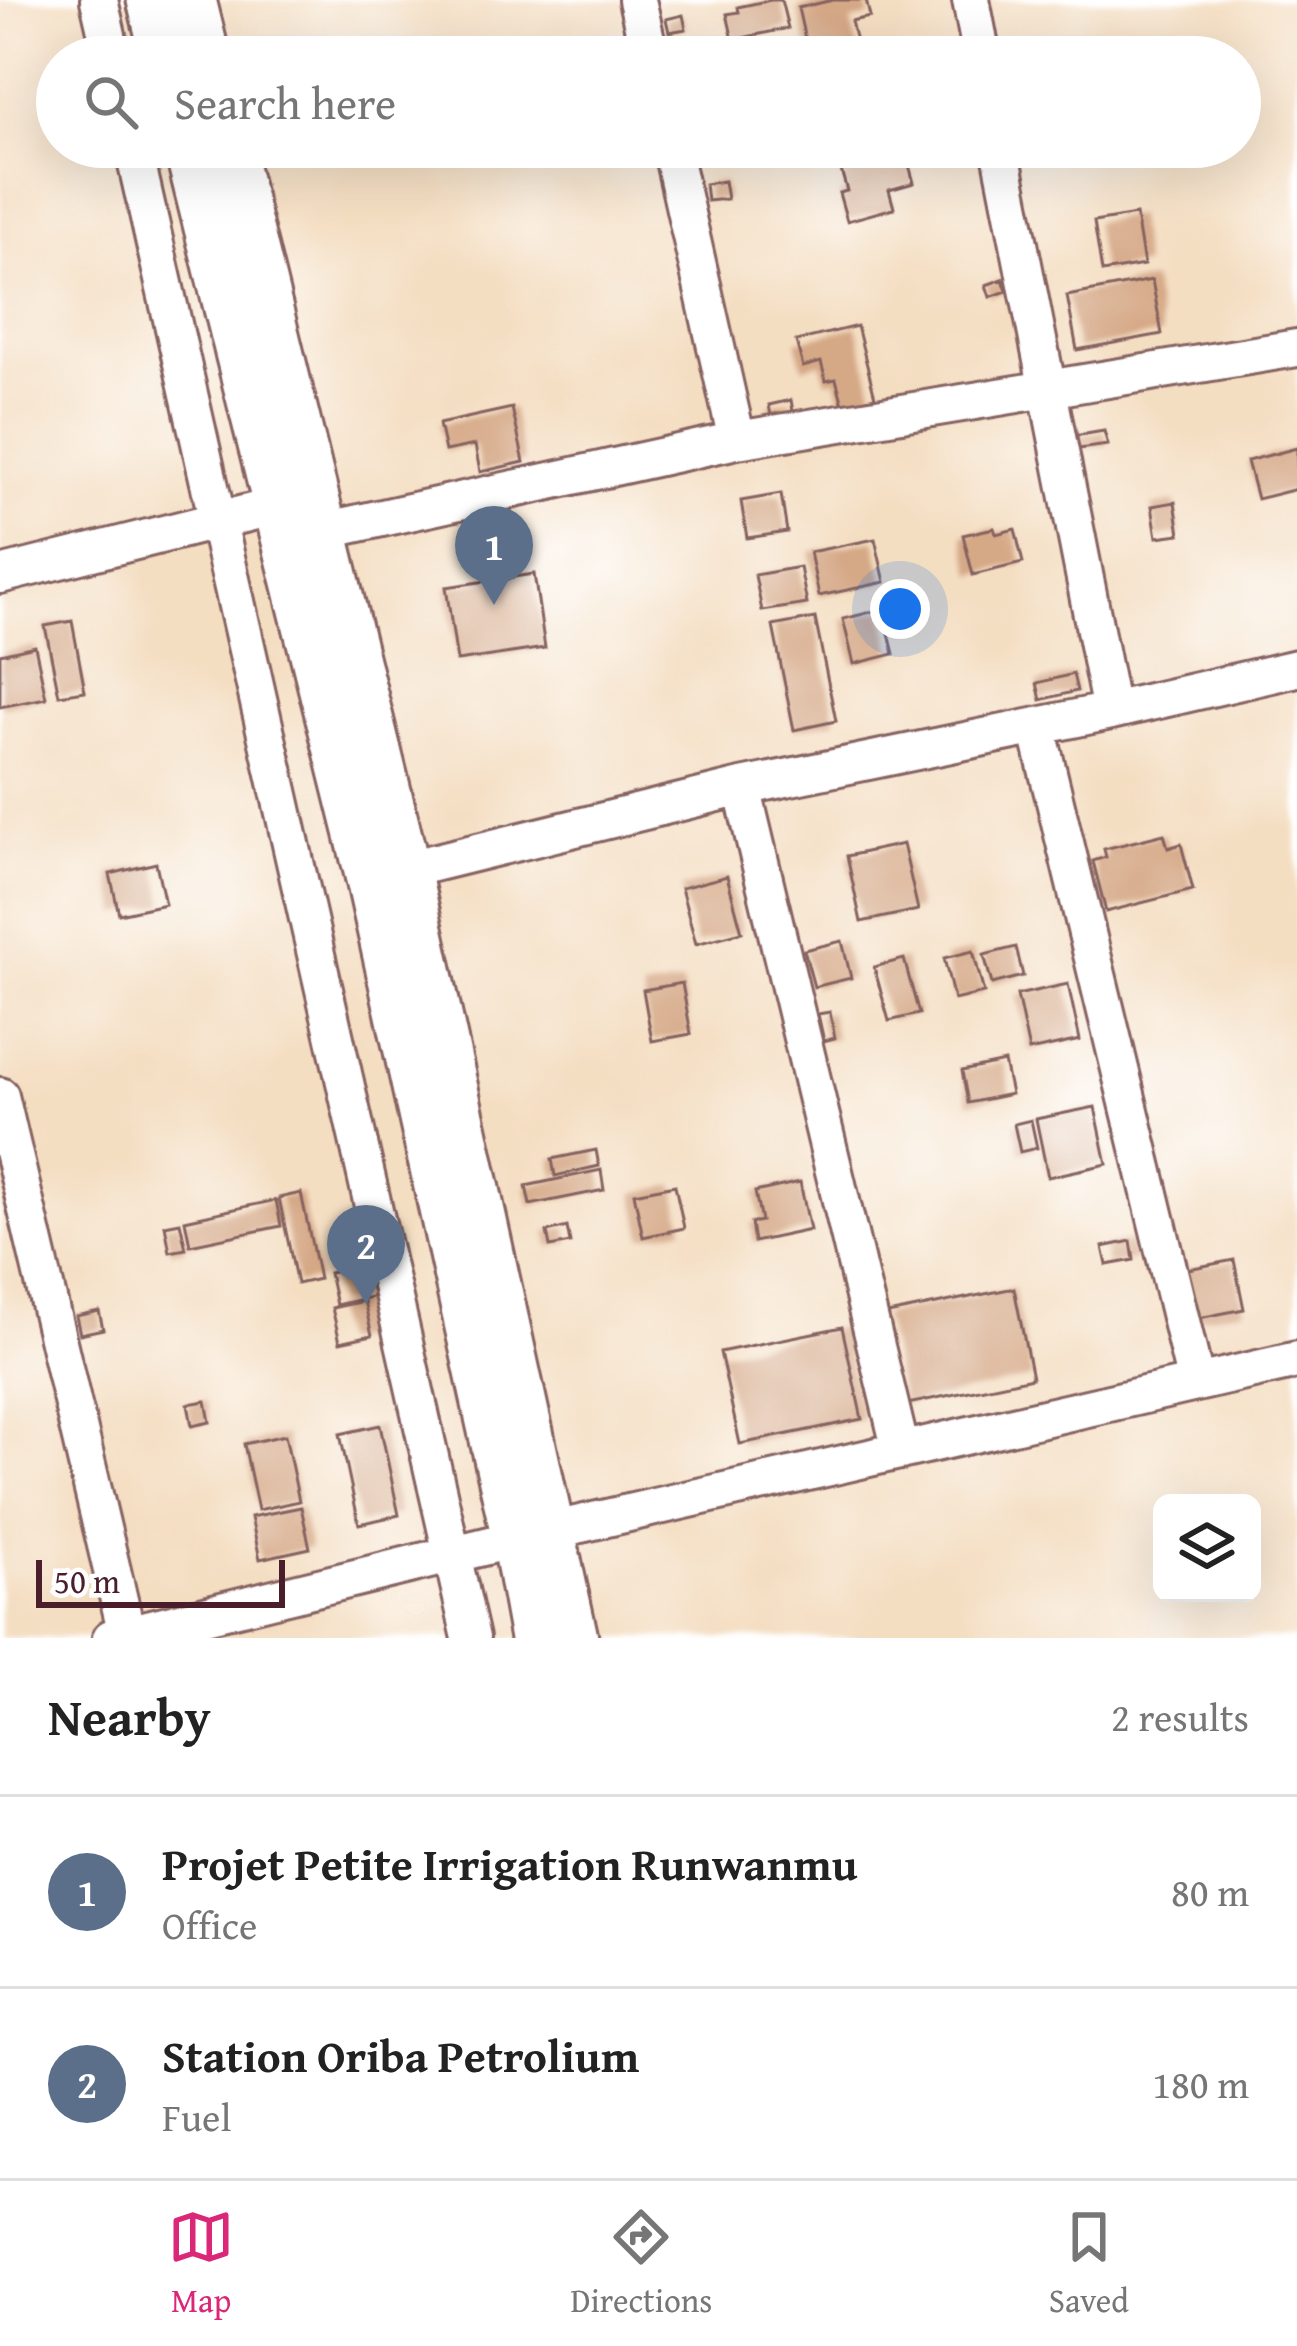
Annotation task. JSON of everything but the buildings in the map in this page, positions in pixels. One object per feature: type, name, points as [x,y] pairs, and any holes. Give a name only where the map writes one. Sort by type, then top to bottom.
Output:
[{"type":"main road","points":[[150,0],[178,36]]},
{"type":"main road","points":[[194,0],[195,36]]},
{"type":"main road","points":[[194,168],[305,511]]},
{"type":"main road","points":[[234,168],[305,511],[534,1535],[575,1638]]},
{"type":"main road","points":[[532,1638],[534,1535]]},
{"type":"street","points":[[99,0],[107,36]]},
{"type":"street","points":[[637,0],[645,36]]},
{"type":"street","points":[[971,0],[978,36]]},
{"type":"street","points":[[138,168],[471,1638]]},
{"type":"street","points":[[675,168],[737,440]]},
{"type":"street","points":[[1004,168],[1112,711]]},
{"type":"street","points":[[0,574],[217,521],[305,511],[1297,348]]},
{"type":"street","points":[[388,874],[742,787],[1297,668]]},
{"type":"street","points":[[1036,727],[1196,1383]]},
{"type":"street","points":[[742,787],[901,1451]]},
{"type":"street","points":[[0,1096],[119,1636],[534,1535],[1297,1360]]},
{"type":"place","name":"Projet Petite Irrigation Runwanmu","points":[[494,605]]},
{"type":"place","name":"Station Oriba Petrolium","points":[[366,1304]]}]
